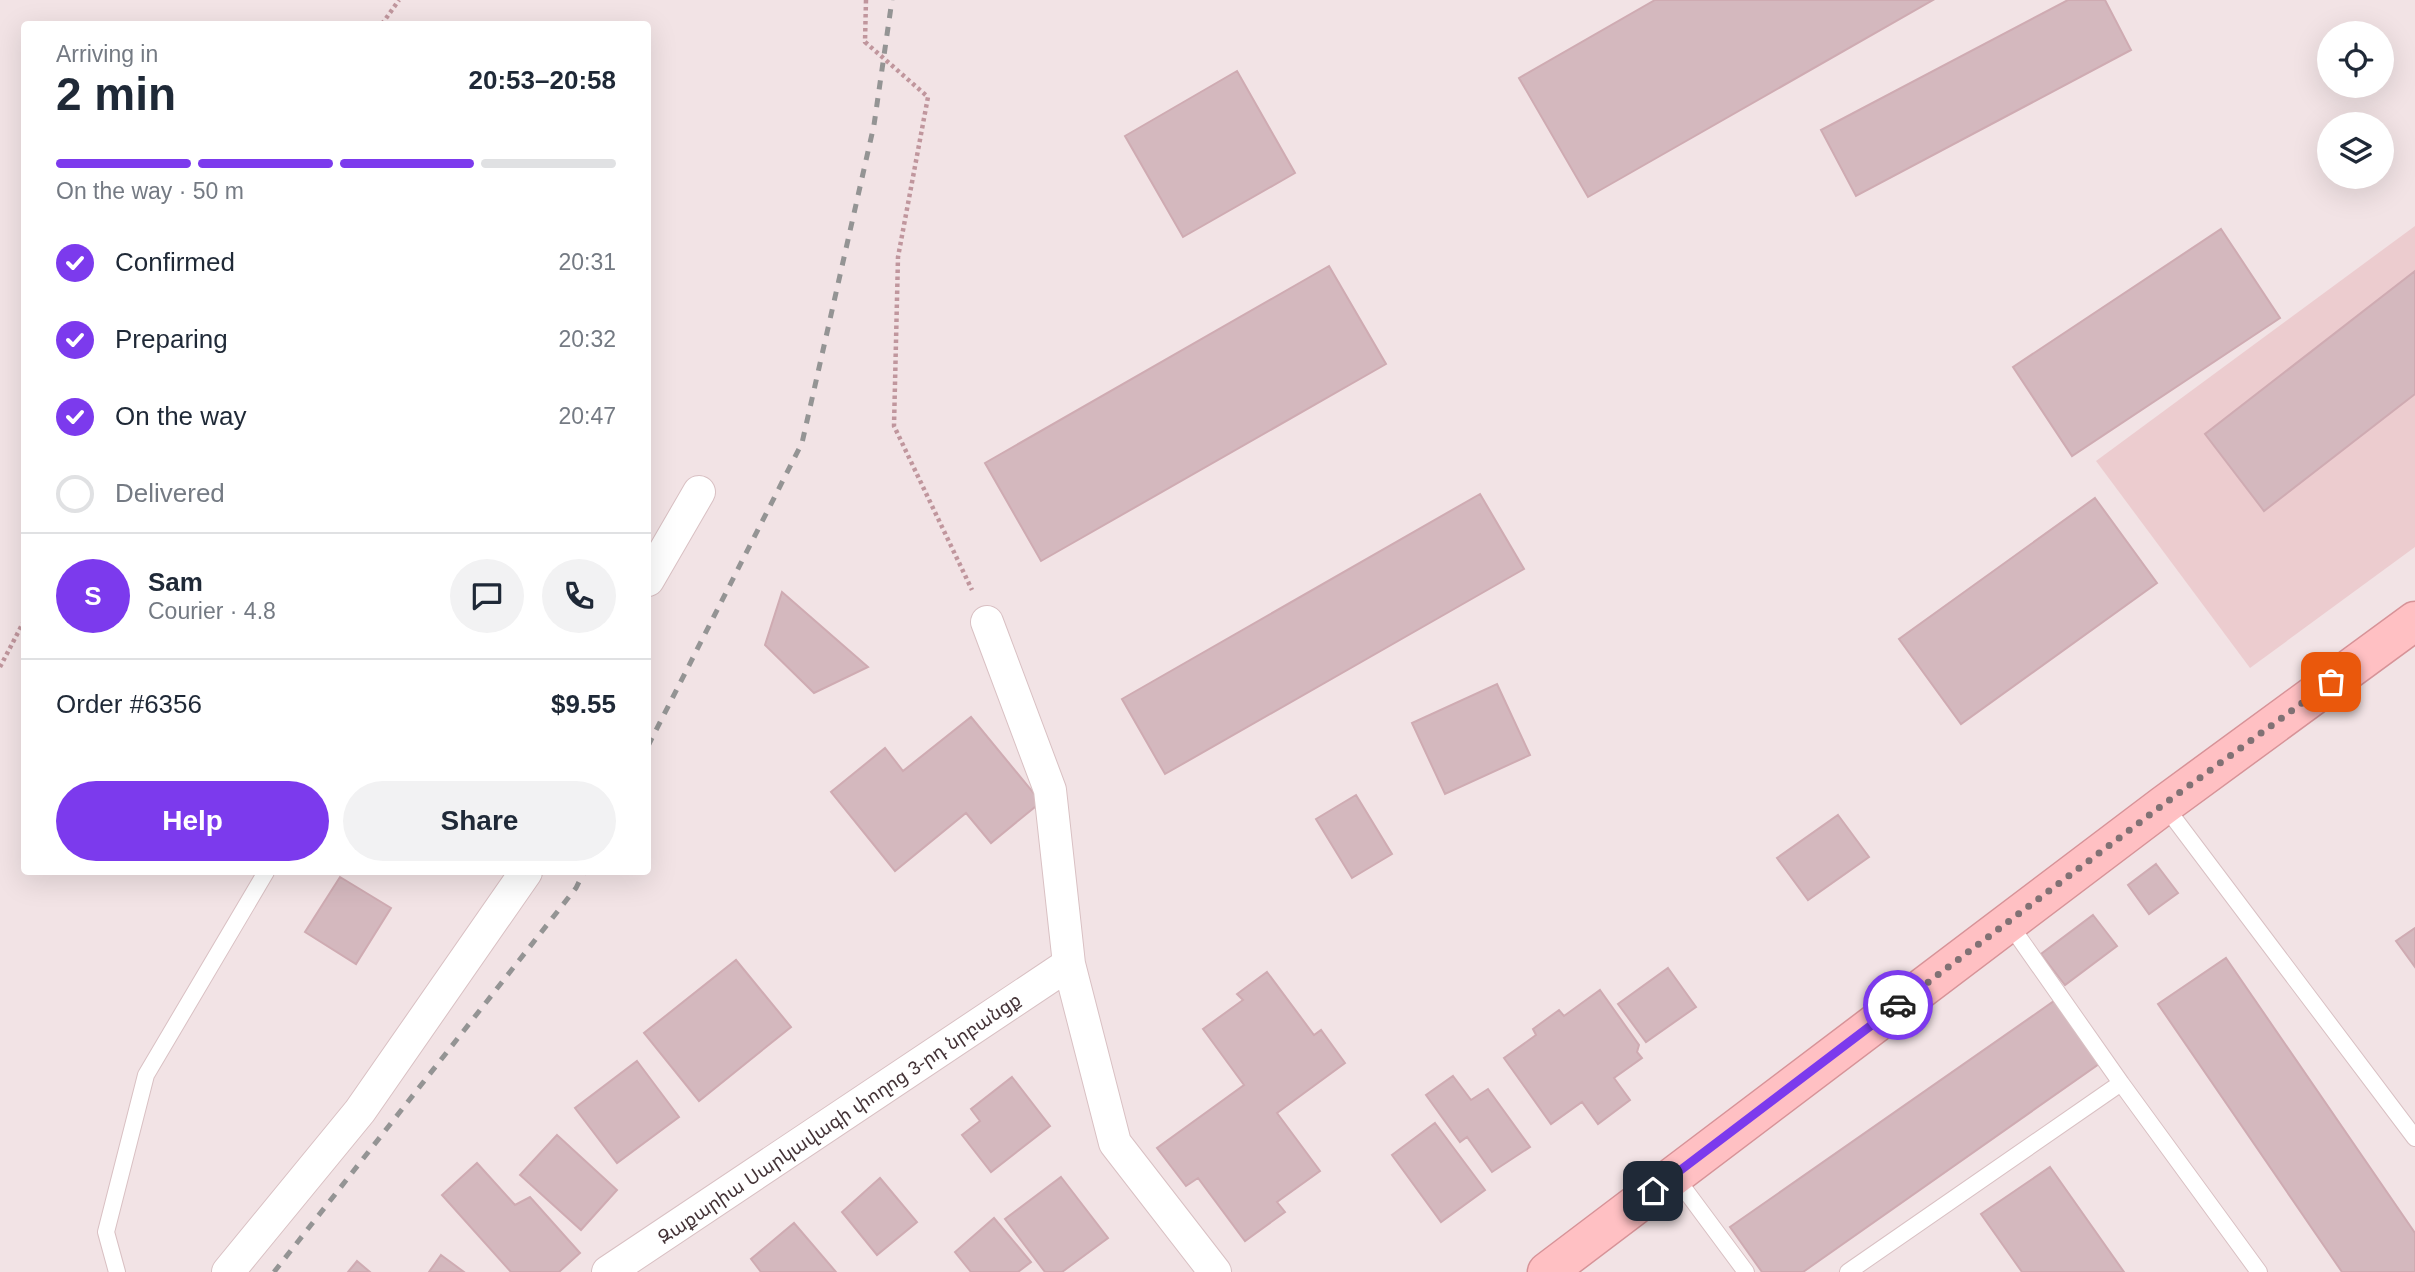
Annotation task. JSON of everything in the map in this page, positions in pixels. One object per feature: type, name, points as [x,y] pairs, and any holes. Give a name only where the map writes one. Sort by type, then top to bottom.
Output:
[{"type":"main road","points":[[1548,1272],[2164,804],[2415,621]]},
{"type":"street","points":[[651,575],[699,492]]},
{"type":"street","points":[[987,622],[1050,790],[1069,964],[1115,1143],[1215,1272]]},
{"type":"street","points":[[228,1272],[360,1111],[524,875]]},
{"type":"street","name":"Զաքարիա Սարկավագի փողոց 3-րդ նրբանցք","points":[[608,1272],[1069,964]]},
{"type":"lane","points":[[2164,804],[2415,1138]]},
{"type":"lane","points":[[117,1272],[106,1232],[146,1075],[264,875]]},
{"type":"lane","points":[[2008,922],[2259,1272]]},
{"type":"lane","points":[[1848,1272],[2121,1083]]},
{"type":"lane","points":[[1674,1175],[1746,1272]]},
{"type":"path","points":[[384,21],[399,0]]},
{"type":"path","points":[[866,0],[865,42],[928,97],[898,257],[894,426],[987,622]]},
{"type":"path","points":[[0,667],[21,627]]},
{"type":"shaded area","points":[[2415,226],[2415,547],[2250,668],[2096,461]]},
{"type":"building","points":[[1655,0],[1933,0],[1588,197],[1519,78]]},
{"type":"building","points":[[2068,0],[2105,0],[2131,50],[1856,196],[1821,130]]},
{"type":"building","points":[[1237,71],[1295,173],[1183,237],[1125,136]]},
{"type":"building","points":[[2221,229],[2280,318],[2072,456],[2013,367]]},
{"type":"building","points":[[1329,266],[1386,364],[1041,561],[985,463]]},
{"type":"building","points":[[2415,271],[2415,394],[2264,511],[2205,434]]},
{"type":"building","points":[[1480,494],[1524,569],[1165,774],[1122,699]]},
{"type":"building","points":[[2095,498],[2157,583],[1961,724],[1899,639]]},
{"type":"building","points":[[782,592],[868,667],[814,693],[765,645]]},
{"type":"building","points":[[1497,684],[1530,755],[1445,794],[1412,723]]},
{"type":"building","points":[[971,717],[1041,802],[991,843],[966,813],[895,871],[831,792],[885,748],[903,771]]},
{"type":"building","points":[[1356,795],[1392,854],[1352,878],[1316,819]]},
{"type":"building","points":[[1838,815],[1869,857],[1808,900],[1777,858]]},
{"type":"building","points":[[2156,864],[2178,893],[2149,914],[2128,885]]},
{"type":"building","points":[[340,877],[391,908],[356,964],[305,932]]},
{"type":"building","points":[[2093,915],[2117,946],[2065,985],[2041,954]]},
{"type":"building","points":[[2415,928],[2415,967],[2396,941]]},
{"type":"building","points":[[2226,958],[2415,1233],[2415,1272],[2342,1272],[2158,1004]]},
{"type":"building","points":[[736,960],[791,1027],[699,1101],[644,1033]]},
{"type":"building","points":[[1668,968],[1696,1007],[1646,1042],[1618,1004]]},
{"type":"building","points":[[1267,972],[1314,1035],[1321,1030],[1345,1063],[1277,1113],[1320,1171],[1277,1202],[1285,1212],[1245,1241],[1198,1178],[1186,1186],[1157,1148],[1244,1085],[1203,1029],[1243,1000],[1237,994]]},
{"type":"building","points":[[1600,990],[1639,1045],[1637,1052],[1642,1058],[1614,1078],[1630,1100],[1598,1124],[1582,1102],[1551,1124],[1504,1058],[1536,1035],[1533,1029],[1559,1010],[1564,1016]]},
{"type":"building","points":[[2054,1001],[2099,1064],[1803,1272],[1762,1272],[1730,1227]]},
{"type":"building","points":[[637,1061],[679,1117],[617,1163],[575,1108]]},
{"type":"building","points":[[1453,1076],[1471,1100],[1488,1089],[1530,1147],[1492,1172],[1467,1137],[1460,1142],[1426,1095]]},
{"type":"building","points":[[1012,1077],[1050,1126],[991,1172],[962,1135],[980,1121],[971,1109]]},
{"type":"building","points":[[1435,1123],[1485,1190],[1441,1222],[1392,1155]]},
{"type":"building","points":[[557,1135],[617,1190],[581,1230],[520,1175]]},
{"type":"building","points":[[477,1163],[515,1205],[530,1197],[580,1253],[559,1272],[511,1272],[442,1195]]},
{"type":"building","points":[[2050,1167],[2124,1272],[2022,1272],[1981,1214]]},
{"type":"building","points":[[1061,1177],[1108,1238],[1062,1272],[1045,1272],[1005,1219]]},
{"type":"building","points":[[880,1178],[917,1222],[877,1255],[842,1212]]},
{"type":"building","points":[[994,1218],[1031,1262],[1018,1272],[971,1272],[955,1252]]},
{"type":"building","points":[[794,1223],[836,1272],[761,1272],[751,1259]]},
{"type":"building","points":[[441,1255],[464,1272],[429,1272]]},
{"type":"building","points":[[357,1261],[370,1272],[348,1272]]},
{"type":"railway","points":[[651,740],[802,443],[874,125],[892,0]]},
{"type":"railway","points":[[274,1272],[576,888],[582,875]]},
{"type":"way so far","points":[[1898,1005],[2331,682]]},
{"type":"route","points":[[1653,1191],[1898,1005]]}]
